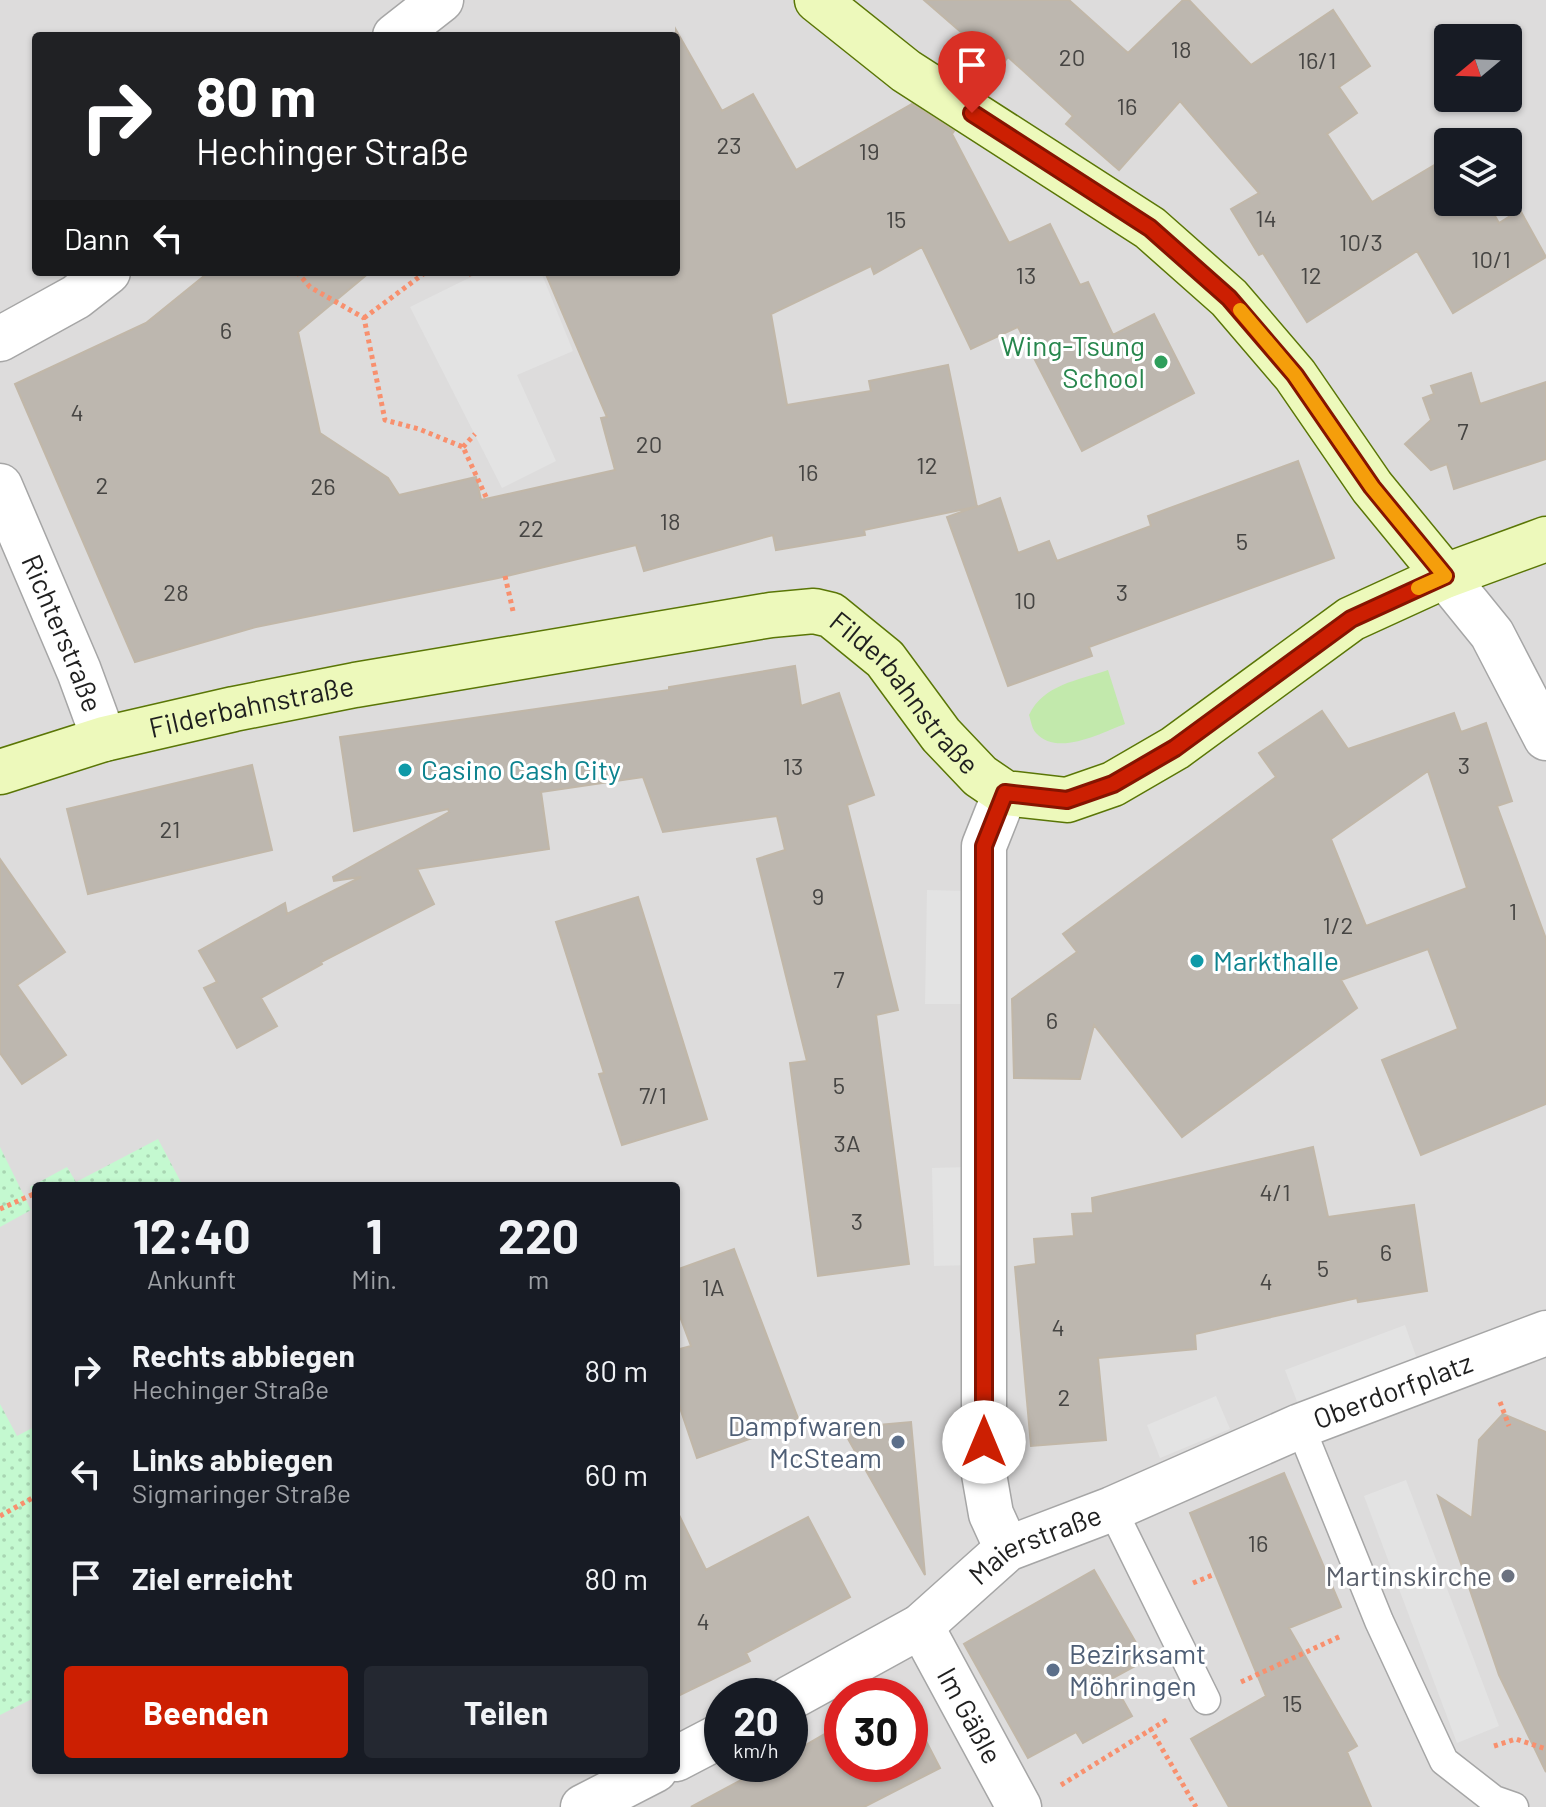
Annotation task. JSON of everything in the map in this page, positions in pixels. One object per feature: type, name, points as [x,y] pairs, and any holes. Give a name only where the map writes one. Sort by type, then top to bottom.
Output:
[{"type":"main road","points":[[817,0],[906,71],[1150,228],[1229,298],[1295,375],[1372,487],[1445,576]]},
{"type":"main road","points":[[1005,793],[1067,800],[1113,784],[1175,748],[1351,619],[1445,576],[1546,539]]},
{"type":"main road","name":"Filderbahnstraße","points":[[0,772],[104,739],[355,685],[771,615],[814,611],[831,615],[885,659],[941,735],[980,776],[1005,793]]},
{"type":"street","points":[[400,32],[441,0]]},
{"type":"street","points":[[0,339],[76,297],[103,276]]},
{"type":"street","name":"Richterstraße","points":[[0,486],[67,642],[104,739]]},
{"type":"street","points":[[1445,576],[1492,634],[1546,738]]},
{"type":"street","name":"Filderbahnstraße","points":[[1005,793],[984,846],[984,1474],[991,1514],[1007,1549]]},
{"type":"street","name":"Oberdorfplatz","points":[[1300,1426],[1546,1333]]},
{"type":"street","name":"Maierstraße","points":[[808,1688],[921,1626],[1007,1549],[1112,1509],[1300,1426]]},
{"type":"street","name":"Im Gäßle","points":[[921,1626],[1019,1807]]},
{"type":"street","points":[[680,1757],[704,1744]]},
{"type":"street","points":[[583,1807],[647,1774]]},
{"type":"lane","name":"Oberdorfplatz","points":[[1300,1426],[1379,1621],[1444,1761],[1494,1800],[1514,1807]]},
{"type":"lane","points":[[1112,1509],[1206,1700]]},
{"type":"path","points":[[300,276],[310,287],[364,318],[385,420],[419,429],[463,447],[487,499]]},
{"type":"path","points":[[364,318],[419,276]]},
{"type":"path","points":[[463,447],[475,434]]},
{"type":"path","points":[[0,1209],[32,1195]]},
{"type":"path","points":[[1497,1396],[1509,1426]]},
{"type":"path","points":[[0,1516],[32,1498]]},
{"type":"path","points":[[1103,1759],[1150,1728],[1206,1700],[1317,1645],[1379,1621]]},
{"type":"path","points":[[1150,1728],[1196,1807]]},
{"type":"shaded area","points":[[0,0],[1546,0],[1546,1807],[0,1807]]},
{"type":"shaded area","points":[[473,276],[543,276],[573,351],[517,375],[556,461],[502,488],[410,307]]},
{"type":"shaded area","points":[[927,890],[965,891],[964,1004],[925,1004]]},
{"type":"shaded area","points":[[968,1167],[971,1265],[934,1266],[932,1168]]},
{"type":"shaded area","points":[[1405,1325],[1417,1359],[1298,1404],[1285,1370]]},
{"type":"shaded area","points":[[1216,1396],[1230,1429],[1160,1458],[1147,1425]]},
{"type":"shaded area","points":[[1406,1480],[1499,1726],[1457,1743],[1364,1496]]},
{"type":"green space","points":[[1108,670],[1125,724],[1067,743],[1045,740],[1036,733],[1029,715],[1043,696],[1062,685]]},
{"type":"green space","points":[[158,1139],[181,1182],[76,1182]]},
{"type":"green space","points":[[0,1147],[31,1210],[0,1227]]},
{"type":"green space","points":[[67,1167],[76,1182],[39,1182]]},
{"type":"green space","points":[[0,1404],[17,1436],[32,1428],[32,1699],[0,1715]]},
{"type":"building","points":[[924,0],[1069,0],[1128,53],[1183,0],[1189,0],[1251,65],[1333,10],[1370,66],[1339,87],[1357,113],[1327,134],[1372,202],[1434,165],[1434,216],[1495,216],[1499,223],[1522,214],[1546,257],[1453,313],[1417,251],[1307,322],[1263,253],[1259,255],[1231,209],[1259,193],[1180,101],[1119,170],[1066,124],[1073,116],[1008,57],[983,91],[961,77],[992,59]]},
{"type":"building","points":[[680,37],[722,111],[753,94],[796,170],[912,104],[954,131],[952,134],[1009,243],[1050,224],[1080,285],[1088,282],[1113,335],[1154,314],[1194,393],[1082,451],[1018,327],[971,349],[922,247],[874,274],[871,266],[771,314],[787,405],[871,391],[869,381],[948,365],[977,507],[1000,498],[1018,553],[1049,541],[1057,561],[1151,526],[1148,516],[1298,461],[1334,558],[1089,647],[1092,656],[1008,686],[947,517],[975,507],[864,530],[865,535],[776,550],[773,535],[644,571],[636,545],[498,578],[256,627],[135,662],[15,384],[146,323],[204,276],[365,276],[298,332],[320,433],[388,478],[399,495],[476,477],[481,500],[615,470],[601,418],[607,417],[547,276],[680,276]]},
{"type":"building","points":[[1471,373],[1480,404],[1546,382],[1546,459],[1454,489],[1447,464],[1431,470],[1405,444],[1431,420],[1423,398],[1434,394],[1431,386]]},
{"type":"building","points":[[795,666],[801,706],[839,693],[874,795],[847,805],[898,1010],[876,1015],[909,1264],[818,1276],[790,1063],[807,1061],[757,859],[785,850],[777,816],[663,832],[643,777],[541,792],[549,849],[417,869],[434,904],[321,962],[261,998],[277,1026],[237,1048],[204,988],[217,982],[199,951],[285,903],[287,914],[361,877],[334,881],[333,877],[449,812],[448,809],[354,831],[340,737],[669,690],[669,687]]},
{"type":"building","points":[[1322,711],[1348,749],[1454,713],[1461,732],[1486,723],[1512,801],[1497,806],[1546,939],[1546,1104],[1421,1155],[1382,1060],[1458,1029],[1428,949],[1341,980],[1357,1008],[1182,1137],[1094,1025],[1080,1079],[1014,1078],[1012,999],[1077,952],[1063,934],[1276,777],[1259,753]],"holes":[[[1428,771],[1467,888],[1366,926],[1331,839]]]},
{"type":"building","points":[[252,765],[272,850],[88,894],[67,809]]},
{"type":"building","points":[[0,859],[65,952],[17,985],[66,1055],[22,1084],[0,1053]]},
{"type":"building","points":[[638,897],[707,1119],[622,1145],[599,1074],[604,1073],[556,922]]},
{"type":"building","points":[[1313,1147],[1328,1217],[1414,1205],[1427,1291],[1358,1302],[1357,1298],[1195,1334],[1196,1349],[1098,1358],[1106,1440],[1031,1446],[1015,1267],[1036,1264],[1034,1239],[1074,1236],[1072,1214],[1093,1213],[1092,1198]]},
{"type":"building","points":[[734,1249],[799,1421],[697,1458],[680,1408],[680,1349],[691,1346],[680,1317],[680,1269]]},
{"type":"building","name":"Martinskirche","points":[[1503,1414],[1546,1432],[1546,1772],[1499,1675],[1438,1496],[1472,1518],[1479,1440]]},
{"type":"building","points":[[911,1422],[925,1575],[842,1428]]},
{"type":"building","points":[[1284,1473],[1341,1607],[1289,1628],[1357,1746],[1347,1752],[1371,1807],[1229,1807],[1191,1739],[1266,1696],[1190,1513]]},
{"type":"building","points":[[680,1517],[706,1570],[808,1517],[850,1597],[746,1653],[750,1661],[715,1678],[704,1678],[704,1683],[680,1695]]},
{"type":"building","name":"Bezirksamt Möhringen","points":[[1094,1570],[1146,1660],[1111,1679],[1132,1716],[1083,1743],[1076,1732],[1028,1758],[964,1644]]},
{"type":"building","points":[[824,1734],[824,1782],[913,1782],[864,1807],[691,1807],[738,1782],[808,1782],[808,1744]]},
{"type":"building","points":[[928,1745],[940,1768],[928,1774]]},
{"type":"slow traffic","points":[[1240,310],[1295,375],[1372,487],[1445,576],[1418,588]]},
{"type":"place","name":"Wing-Tsung School","points":[[1161,362]]},
{"type":"place","name":"Casino Cash City","points":[[405,770]]},
{"type":"place","name":"Markthalle","points":[[1197,961]]},
{"type":"place","name":"Dampfwaren McSteam","points":[[898,1442]]},
{"type":"place","name":"Martinskirche","points":[[1508,1576]]},
{"type":"place","name":"Bezirksamt Möhringen","points":[[1053,1670]]},
{"type":"route","points":[[972,113],[1150,228],[1229,298],[1295,375],[1372,487],[1445,576],[1351,619],[1175,748],[1113,784],[1067,800],[1005,793],[984,846],[984,1442]]}]
